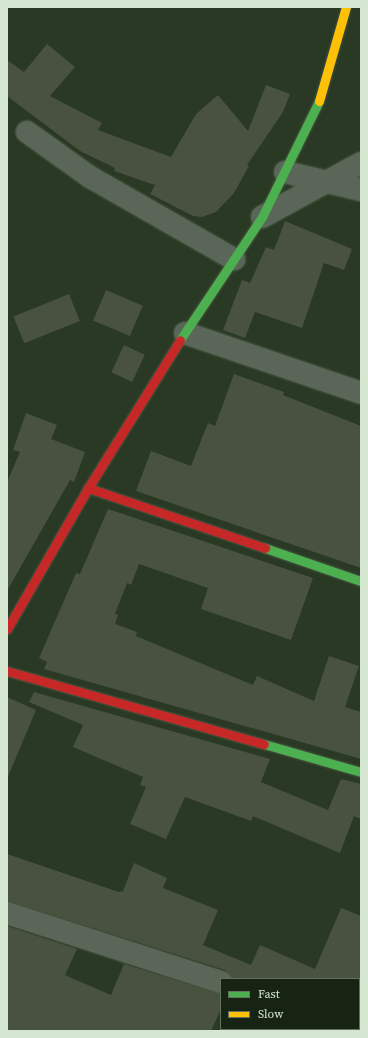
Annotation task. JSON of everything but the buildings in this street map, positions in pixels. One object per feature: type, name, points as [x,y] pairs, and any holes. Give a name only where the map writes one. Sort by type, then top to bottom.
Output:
[{"type":"street","points":[[7,629],[88,488],[185,333],[262,217],[316,110],[346,7]]},
{"type":"street","points":[[27,132],[90,177],[234,259]]},
{"type":"street","points":[[262,217],[361,163]]},
{"type":"street","points":[[285,172],[324,183],[361,190]]},
{"type":"street","points":[[185,333],[361,393]]},
{"type":"street","points":[[88,488],[361,580]]},
{"type":"street","points":[[7,670],[361,772]]},
{"type":"street","points":[[7,913],[220,982]]},
{"type":"traffic: fast","points":[[180,340],[262,217],[319,101]]},
{"type":"traffic: fast","points":[[265,548],[361,581]]},
{"type":"traffic: fast","points":[[264,744],[361,772]]},
{"type":"traffic: slow","points":[[319,101],[346,7]]},
{"type":"traffic: jam","points":[[7,629],[88,488],[180,340]]},
{"type":"traffic: jam","points":[[88,488],[265,548]]},
{"type":"traffic: jam","points":[[7,671],[264,744]]}]
